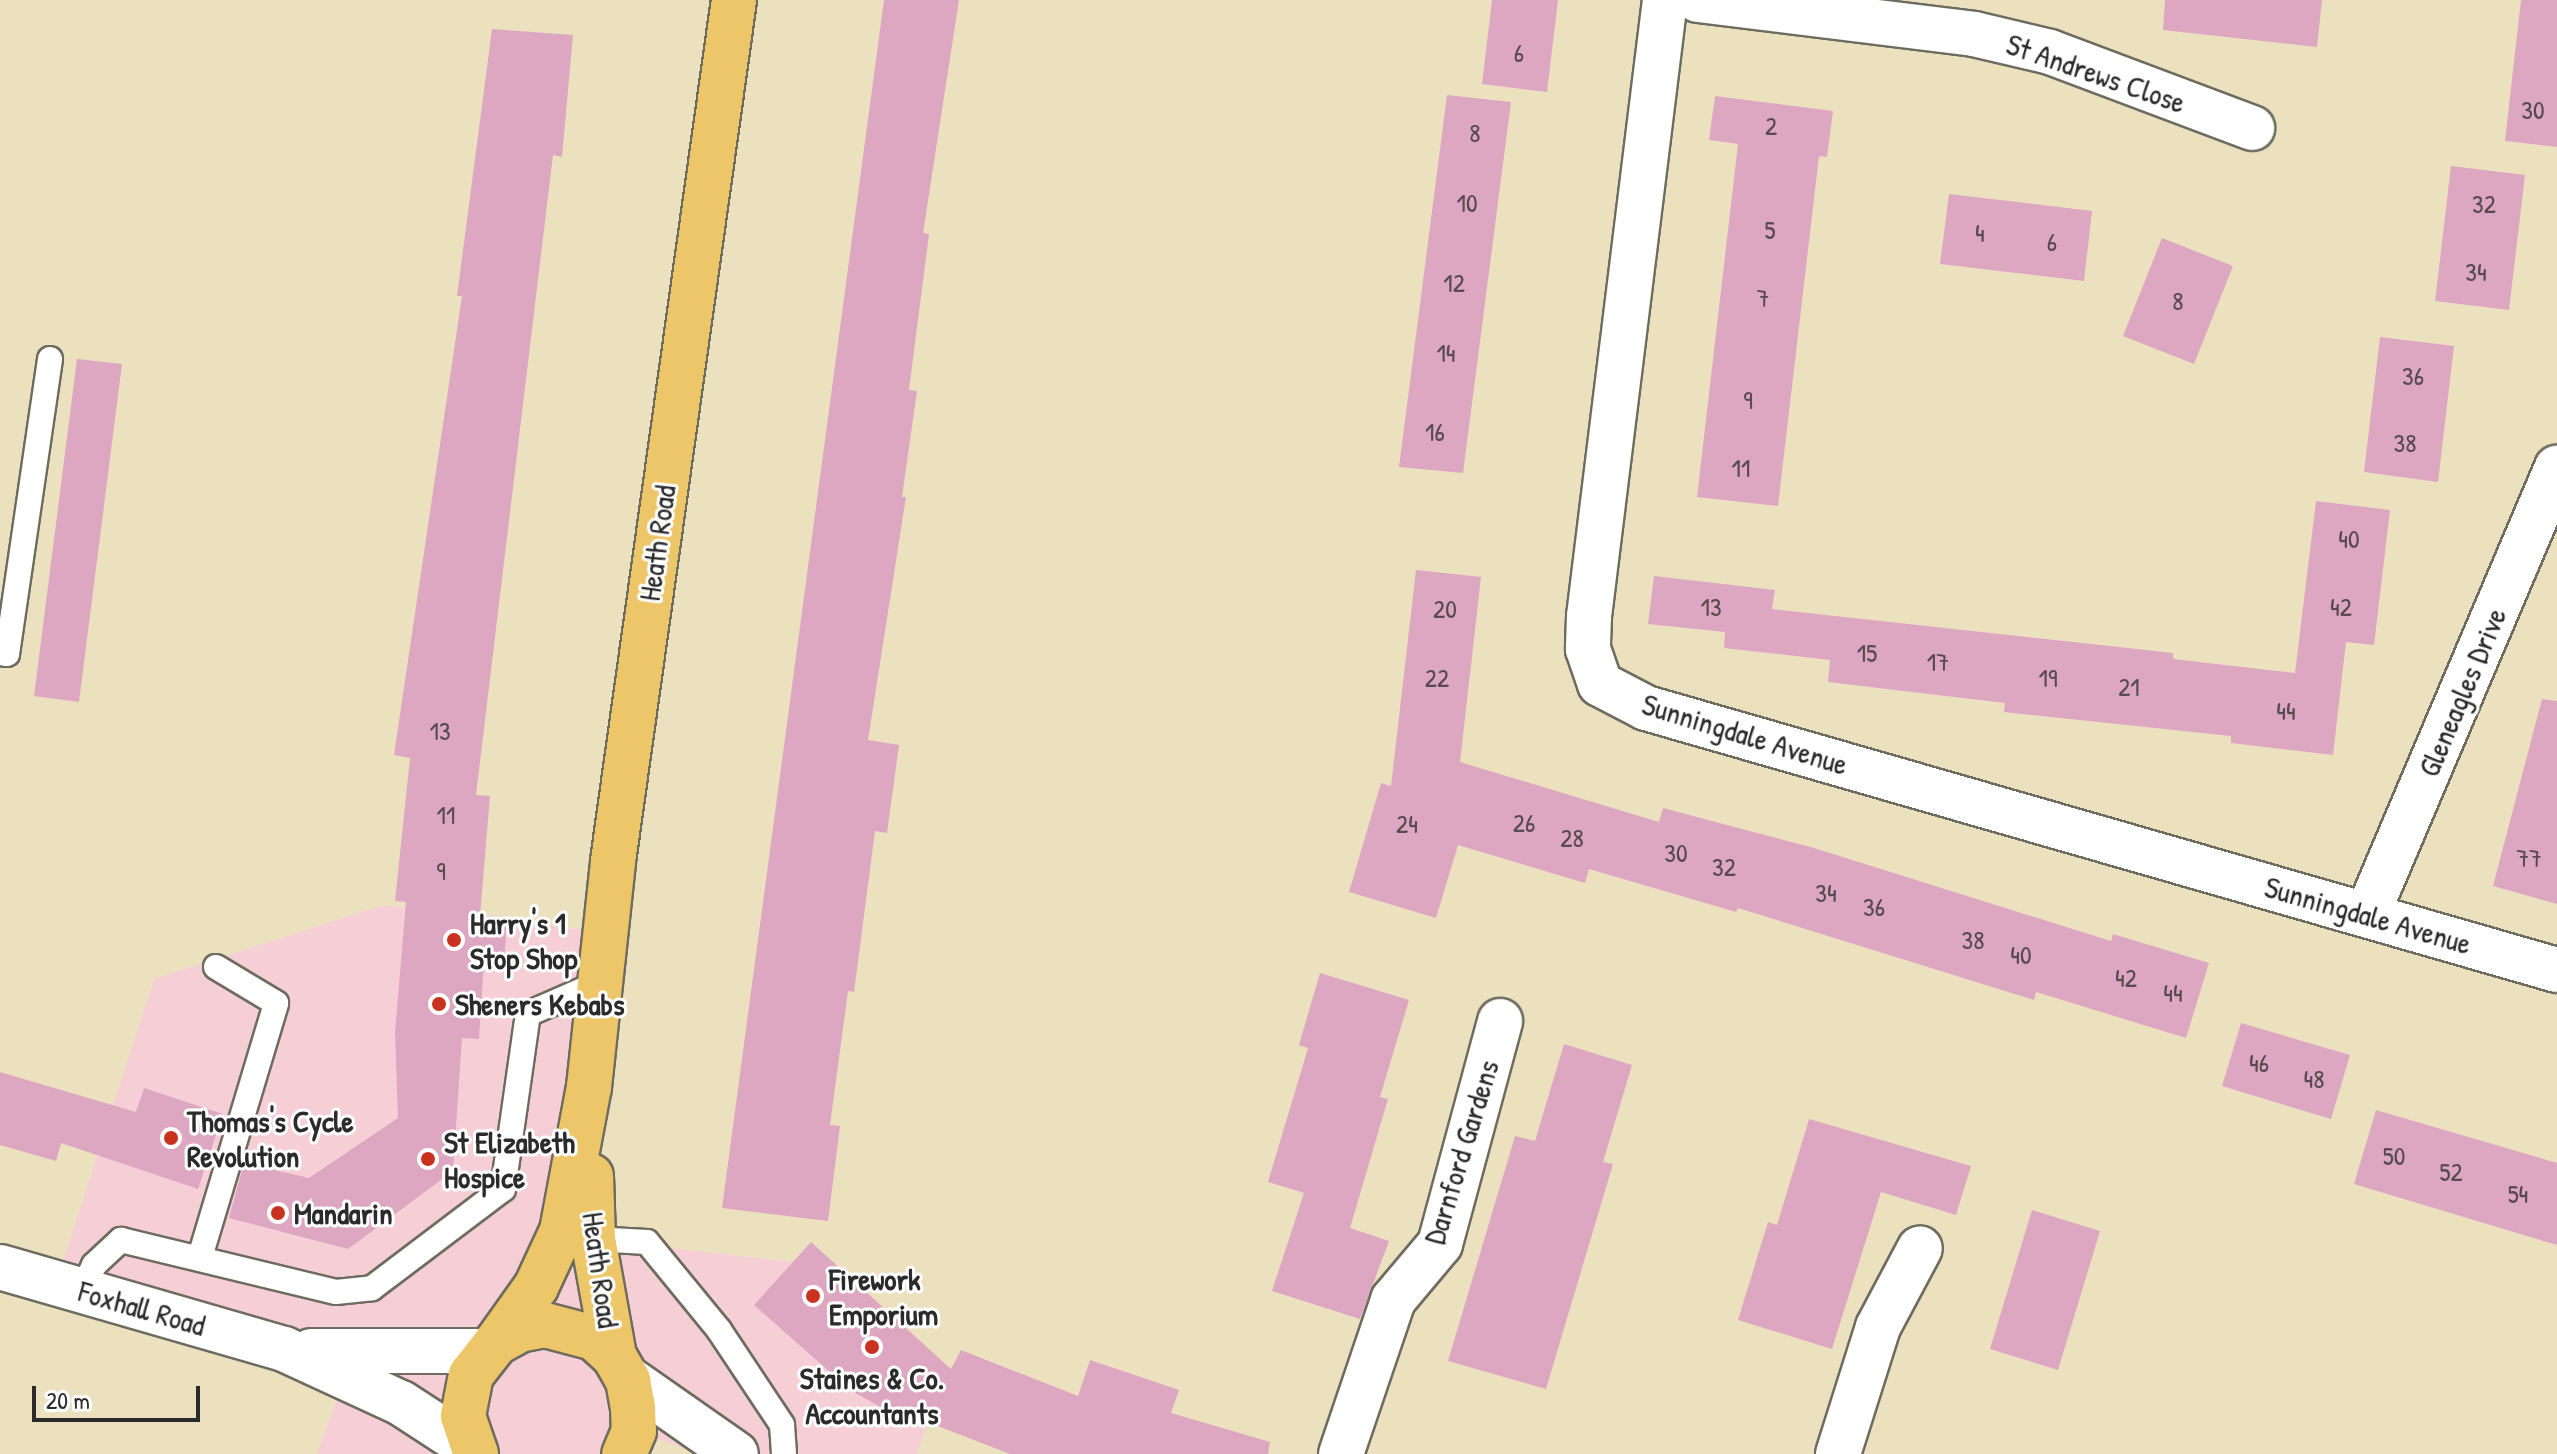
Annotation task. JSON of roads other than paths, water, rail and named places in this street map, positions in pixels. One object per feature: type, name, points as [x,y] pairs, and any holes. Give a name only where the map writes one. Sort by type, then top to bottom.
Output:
[{"type":"main road","name":"Heath Road","points":[[475,1452],[463,1416],[465,1393],[492,1347],[536,1287],[562,1231],[589,1087],[613,861],[734,0]]},
{"type":"main road","name":"Heath Road","points":[[589,1087],[593,1239],[634,1431],[624,1454]]},
{"type":"main road","points":[[492,1347],[519,1330],[570,1328],[594,1338],[620,1367]]},
{"type":"street","name":"Sunningdale Avenue","points":[[1665,0],[1589,616],[1588,649],[1600,684],[1646,708],[2557,970]]},
{"type":"street","name":"St Andrews Close","points":[[1698,0],[2004,41],[2050,52],[2252,128]]},
{"type":"street","name":"Gleneagles Drive","points":[[2367,915],[2557,468]]},
{"type":"street","name":"Darnford Gardens","points":[[1341,1454],[1393,1300],[1440,1244],[1500,1021]]},
{"type":"street","points":[[1838,1454],[1878,1327],[1920,1248]]},
{"type":"street","name":"Foxhall Road","points":[[0,1267],[284,1349],[401,1403],[475,1452]]},
{"type":"street","name":"Foxhall Road","points":[[284,1349],[492,1347]]},
{"type":"street","points":[[620,1367],[736,1454]]},
{"type":"lane","points":[[0,653],[7,654],[50,359]]},
{"type":"lane","points":[[200,1257],[276,1003],[216,967]]},
{"type":"lane","points":[[82,1290],[94,1265],[121,1240],[336,1292],[372,1288],[503,1189],[528,1014],[601,982]]},
{"type":"lane","points":[[593,1239],[647,1242],[719,1330],[782,1425],[784,1454]]},
{"type":"place","name":"Harry's 1 Stop Shop","points":[[454,940]]},
{"type":"place","name":"Sheners Kebabs","points":[[439,1004]]},
{"type":"place","name":"Thomas's Cycle Revolution","points":[[171,1138]]},
{"type":"place","name":"St Elizabeth Hospice","points":[[428,1159]]},
{"type":"place","name":"Mandarin","points":[[278,1213]]},
{"type":"place","name":"Firework Emporium","points":[[813,1296]]},
{"type":"place","name":"Staines & Co. Accountants","points":[[872,1347]]}]
